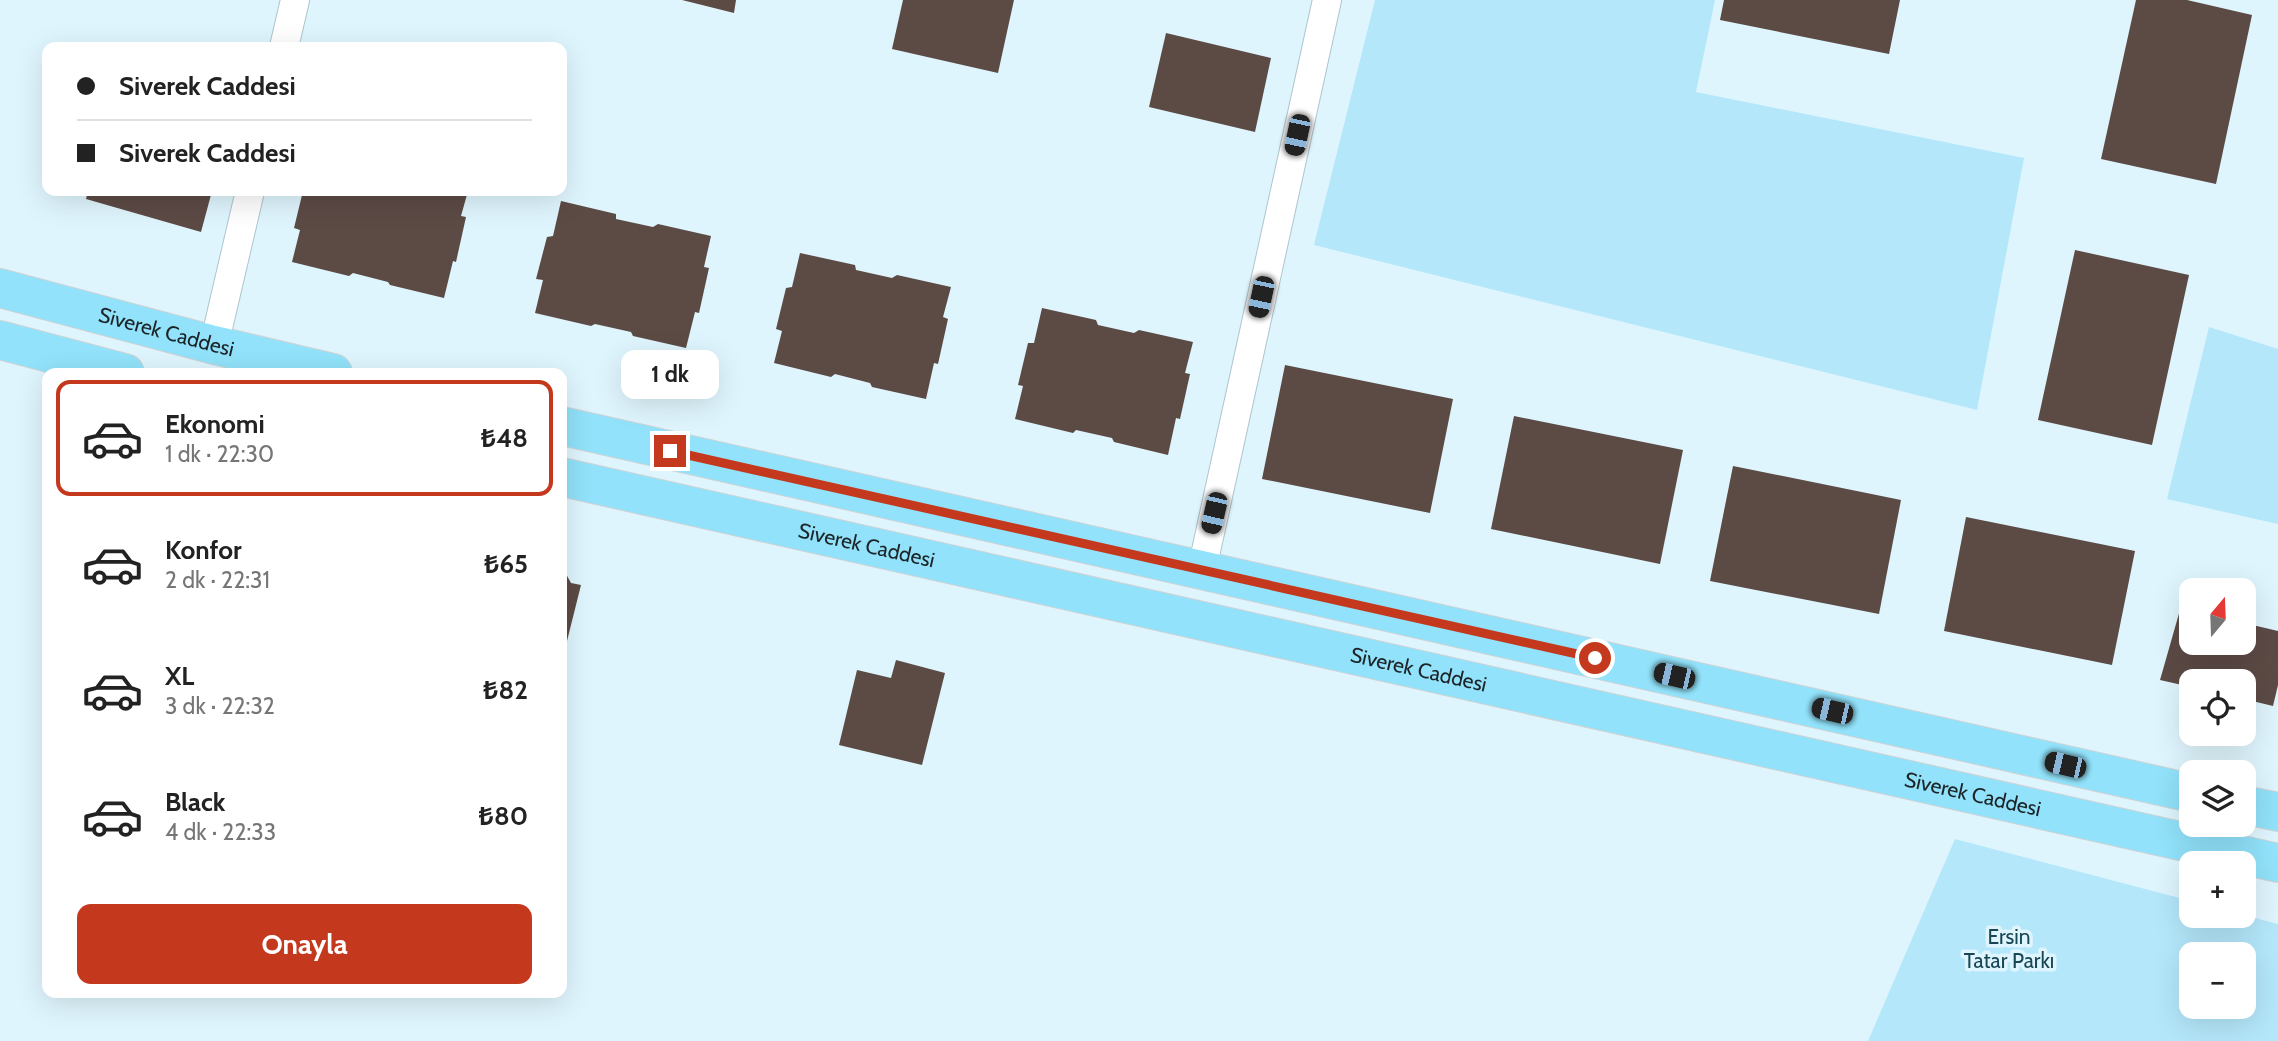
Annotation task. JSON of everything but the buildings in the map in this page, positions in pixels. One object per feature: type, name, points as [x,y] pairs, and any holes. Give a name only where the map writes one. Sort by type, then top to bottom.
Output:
[{"type":"main road","name":"Siverek Caddesi","points":[[0,288],[312,368]]},
{"type":"main road","points":[[0,340],[106,368]]},
{"type":"main road","points":[[567,427],[2179,790]]},
{"type":"main road","name":"Siverek Caddesi","points":[[567,478],[2278,863]]},
{"type":"main road","points":[[2256,807],[2278,812]]},
{"type":"street","points":[[285,42],[295,0]]},
{"type":"street","points":[[1202,569],[1327,0]]},
{"type":"street","points":[[214,345],[249,196]]},
{"type":"green space","points":[[1375,0],[1715,0],[1696,92],[2024,158],[1977,410],[1314,245]]},
{"type":"green space","points":[[2209,327],[2278,349],[2278,524],[2167,499]]},
{"type":"green space","name":"Ersin Tatar Parkı","points":[[1955,839],[2179,898],[2179,928],[2256,928],[2256,918],[2278,924],[2278,1041],[1868,1041]]},
{"type":"route","points":[[670,451],[1595,658]]}]
